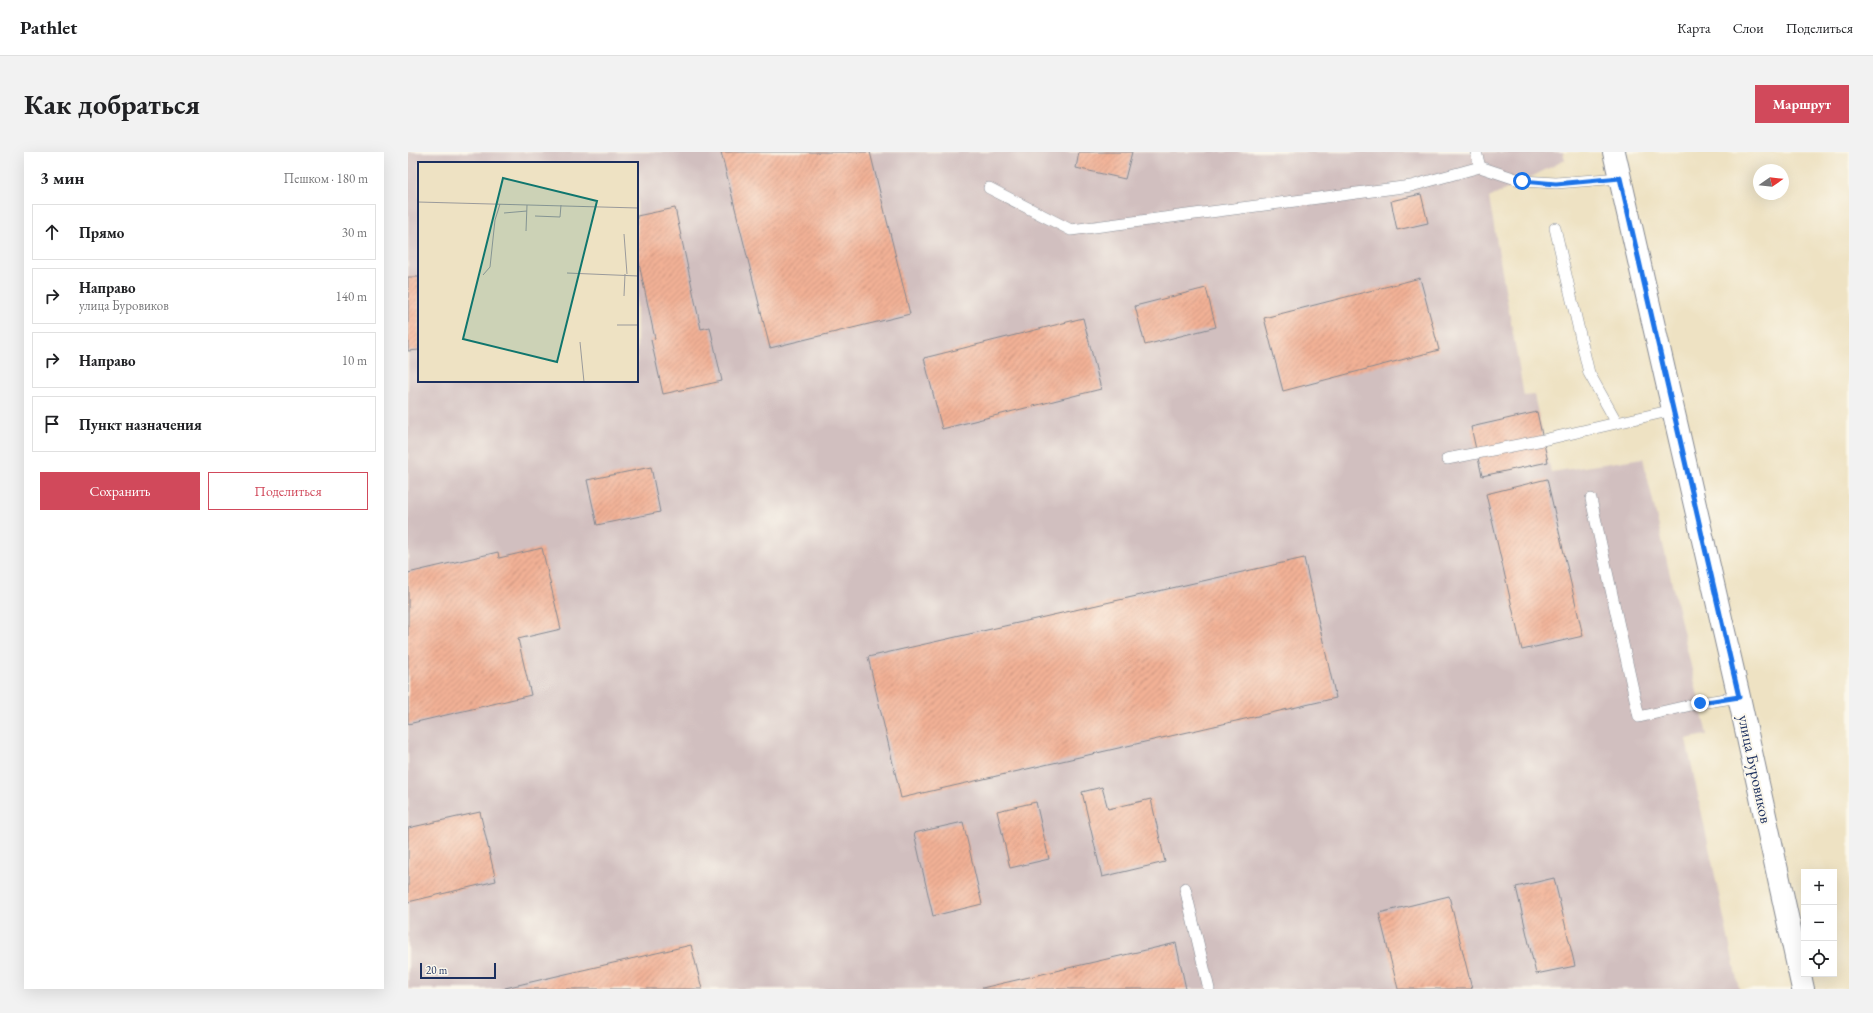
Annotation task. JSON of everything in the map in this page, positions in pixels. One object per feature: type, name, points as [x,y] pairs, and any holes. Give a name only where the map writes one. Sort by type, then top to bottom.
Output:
[{"type":"street","name":"улица Буровиков","points":[[1614,152],[1739,697],[1803,989]]},
{"type":"lane","points":[[1476,152],[1480,167]]},
{"type":"lane","points":[[989,188],[1072,230],[1410,186],[1480,167],[1522,181],[1556,184],[1620,178]]},
{"type":"lane","points":[[1555,228],[1589,373],[1617,423]]},
{"type":"lane","points":[[1447,459],[1673,410]]},
{"type":"lane","points":[[1591,499],[1639,717],[1700,703],[1739,697]]},
{"type":"lane","points":[[1185,888],[1208,989]]},
{"type":"shaded area","points":[[408,152],[1563,152],[1565,160],[1489,198],[1524,396],[1534,395],[1551,472],[1643,458],[1707,735],[1686,739],[1739,989],[408,989]]},
{"type":"building","points":[[721,152],[870,152],[910,314],[770,348]]},
{"type":"building","points":[[1079,152],[1132,152],[1125,179],[1076,168]]},
{"type":"building","points":[[1421,194],[1428,223],[1397,230],[1391,201]]},
{"type":"building","points":[[675,208],[701,329],[710,327],[722,381],[663,394],[651,340],[655,339],[638,259],[638,216]]},
{"type":"building","points":[[408,277],[418,277],[418,350],[408,351]]},
{"type":"building","points":[[1420,278],[1439,350],[1283,391],[1264,318]]},
{"type":"building","points":[[1206,288],[1216,327],[1145,345],[1135,306]]},
{"type":"building","points":[[1083,318],[1101,389],[942,429],[924,358]]},
{"type":"building","points":[[1537,412],[1548,462],[1482,476],[1471,427]]},
{"type":"building","points":[[651,467],[660,512],[597,525],[587,480]]},
{"type":"building","points":[[1547,479],[1583,636],[1522,650],[1486,494]]},
{"type":"building","points":[[542,548],[561,629],[518,639],[531,695],[408,724],[408,573],[498,552],[499,558]]},
{"type":"building","points":[[1304,558],[1336,698],[901,798],[868,657]]},
{"type":"building","points":[[1102,787],[1108,809],[1151,799],[1165,862],[1102,877],[1082,792]]},
{"type":"building","points":[[1036,802],[1049,859],[1010,868],[997,811]]},
{"type":"building","points":[[480,812],[496,881],[408,902],[408,828]]},
{"type":"building","points":[[963,822],[982,904],[933,916],[914,833]]},
{"type":"building","points":[[1554,878],[1575,966],[1536,974],[1516,887]]},
{"type":"building","points":[[1449,896],[1472,989],[1398,989],[1379,913]]},
{"type":"building","points":[[1176,943],[1186,989],[982,989],[982,988]]},
{"type":"building","points":[[691,945],[702,989],[505,989],[505,988]]},
{"type":"route","points":[[1522,181],[1556,184],[1620,178],[1739,697],[1700,703]]}]
